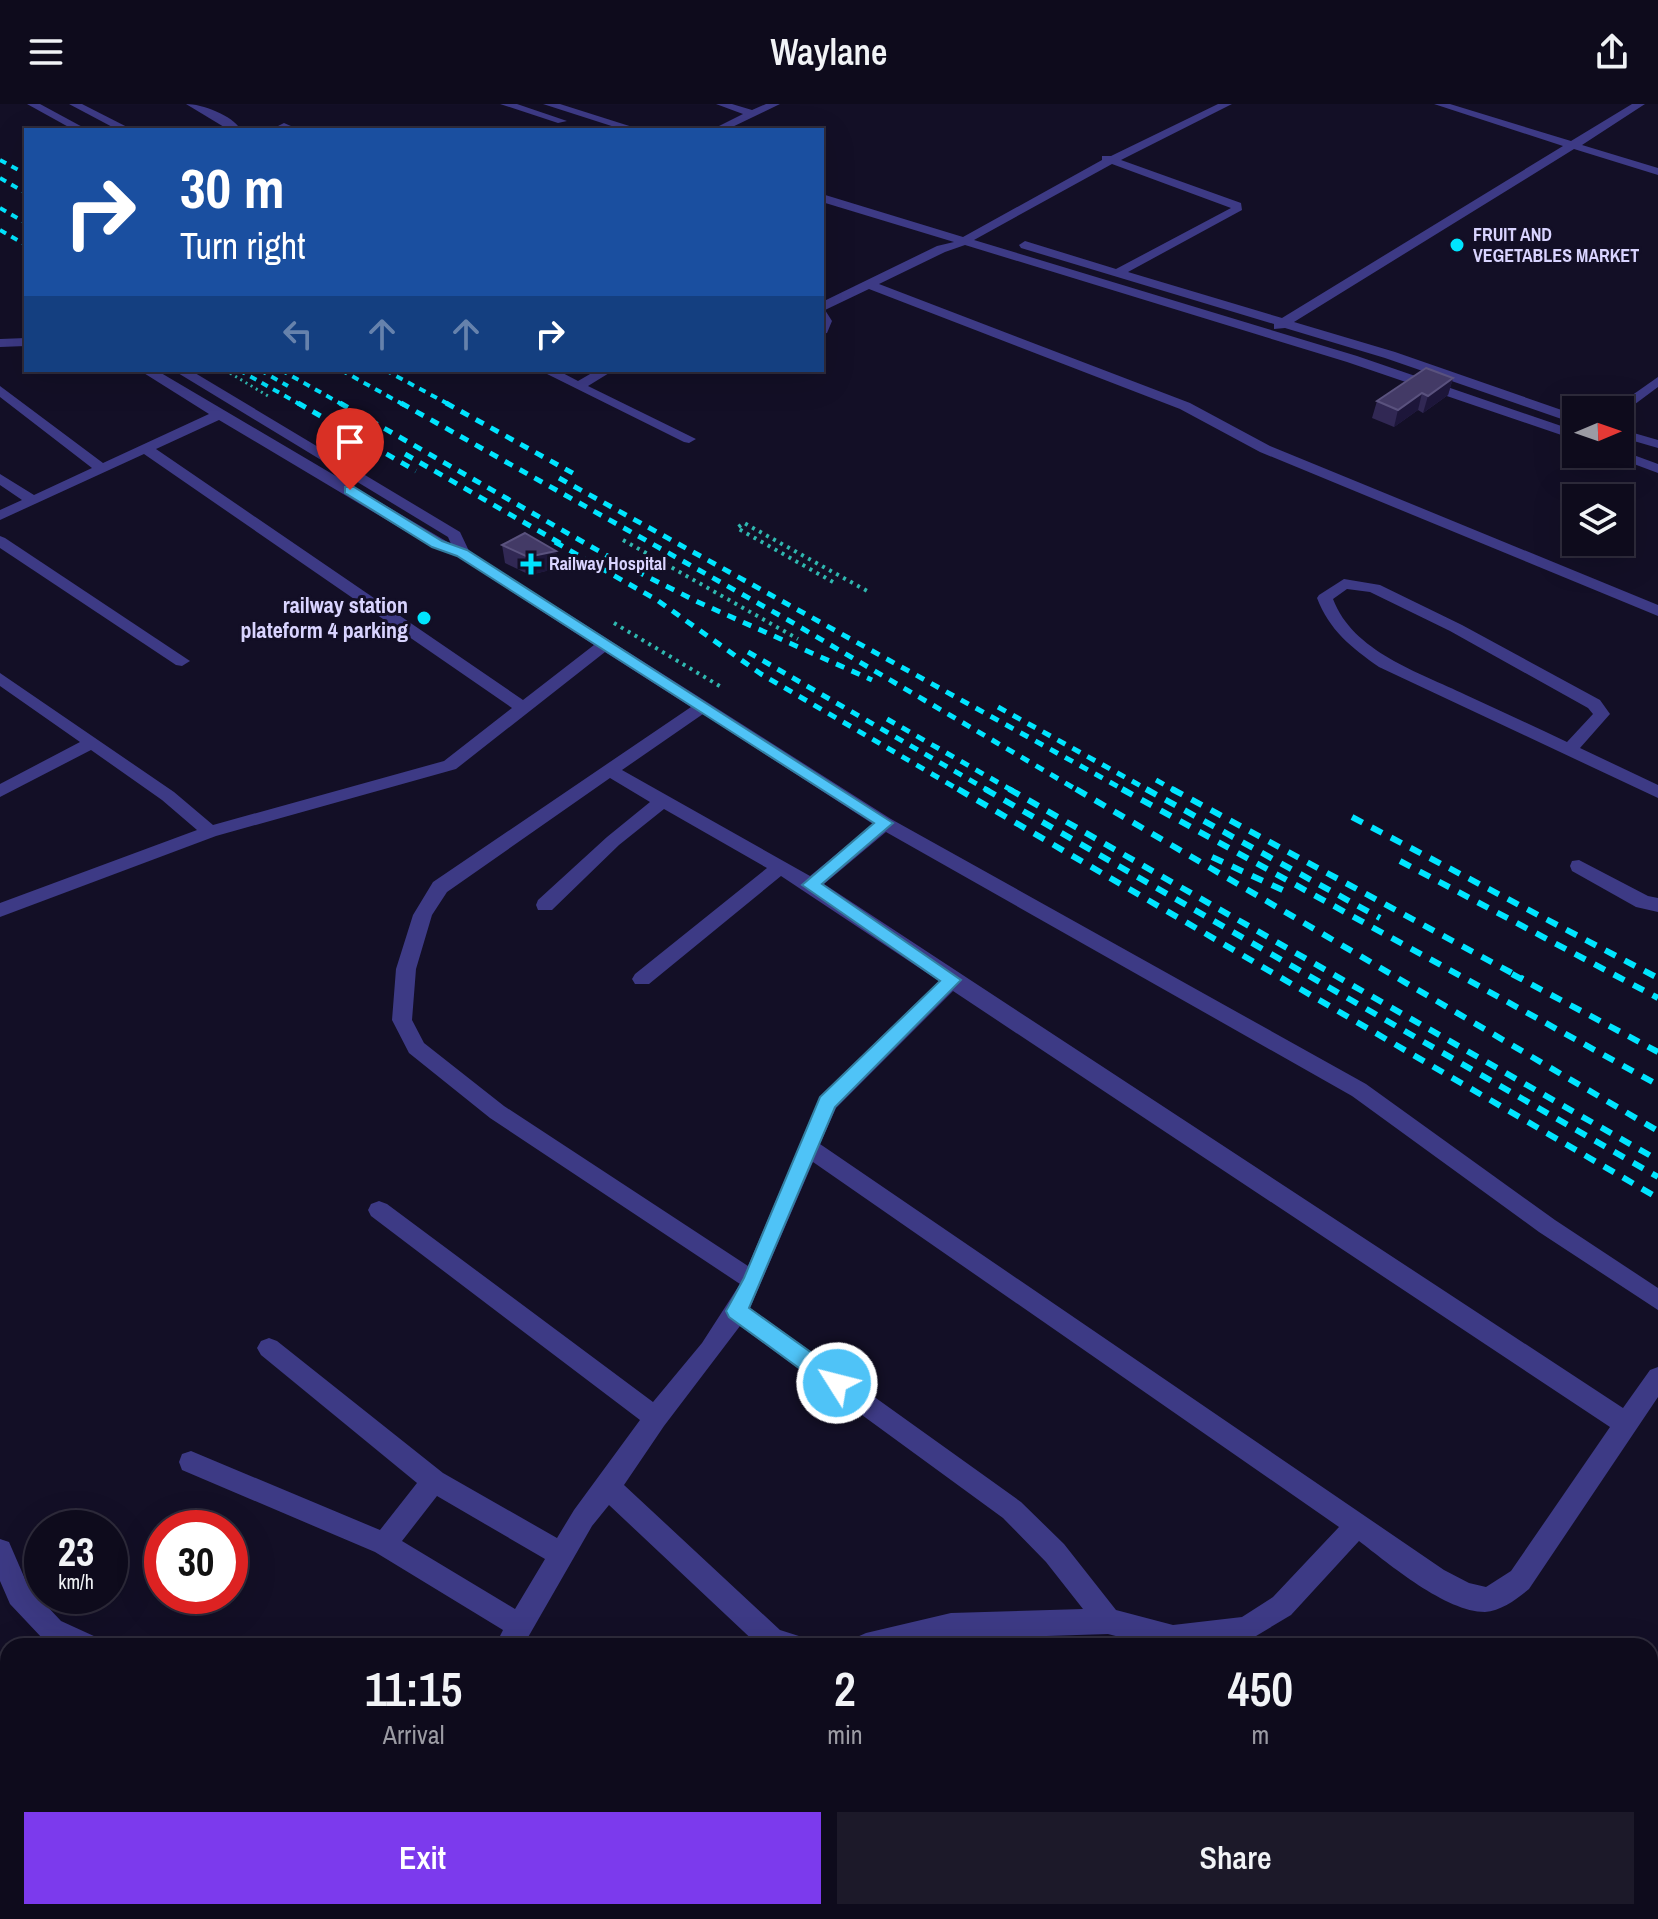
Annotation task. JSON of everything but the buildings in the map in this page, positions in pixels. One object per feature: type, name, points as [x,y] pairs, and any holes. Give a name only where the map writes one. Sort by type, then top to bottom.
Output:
[{"type":"street","points":[[32,104],[78,128]]},
{"type":"street","points":[[74,104],[123,128]]},
{"type":"street","points":[[191,104],[234,128]]},
{"type":"street","points":[[505,104],[586,128]]},
{"type":"street","points":[[548,104],[629,128]]},
{"type":"street","points":[[721,104],[751,109],[769,106]]},
{"type":"street","points":[[977,226],[1098,155],[1205,104]]},
{"type":"street","points":[[824,306],[871,285],[944,242],[1227,104]]},
{"type":"street","points":[[1439,104],[1658,172]]},
{"type":"street","points":[[1269,333],[1640,104]]},
{"type":"street","points":[[720,128],[751,109]]},
{"type":"street","points":[[1098,155],[1237,206],[1236,210],[1119,272]]},
{"type":"street","points":[[824,186],[962,234],[1562,426]]},
{"type":"street","points":[[824,199],[944,242]]},
{"type":"street","points":[[977,226],[1284,322],[1562,425]]},
{"type":"street","points":[[871,285],[1185,406],[1265,449],[1658,611]]},
{"type":"street","points":[[0,343],[24,342]]},
{"type":"street","points":[[0,350],[24,348]]},
{"type":"street","points":[[150,372],[437,544],[462,553],[885,823],[1359,1090],[1547,1226],[1658,1300]]},
{"type":"street","points":[[183,372],[455,535],[462,553]]},
{"type":"street","points":[[550,372],[689,439]]},
{"type":"street","points":[[578,386],[603,372]]},
{"type":"street","points":[[1634,398],[1658,381]]},
{"type":"street","points":[[0,390],[102,469]]},
{"type":"street","points":[[0,516],[222,413]]},
{"type":"street","points":[[1634,437],[1658,444]]},
{"type":"street","points":[[146,449],[523,708]]},
{"type":"street","points":[[1634,460],[1658,469]]},
{"type":"street","points":[[0,478],[33,501]]},
{"type":"street","points":[[0,541],[182,661]]},
{"type":"street","points":[[1570,749],[1602,714],[1594,704],[1456,628],[1374,588],[1344,584],[1325,598],[1331,617],[1353,640],[1385,663],[1658,792]]},
{"type":"street","points":[[1,909],[210,832],[450,765],[605,644]]},
{"type":"street","points":[[0,678],[168,796],[210,832]]},
{"type":"street","points":[[703,706],[440,887],[423,915],[406,969],[402,1020],[416,1048],[497,1112],[753,1281]]},
{"type":"street","points":[[0,791],[92,743]]},
{"type":"street","points":[[610,771],[811,885],[1625,1423]]},
{"type":"street","points":[[545,905],[613,841],[663,801]]},
{"type":"street","points":[[811,885],[885,823]]},
{"type":"street","points":[[1579,866],[1643,902],[1658,905]]},
{"type":"street","points":[[642,979],[780,867]]},
{"type":"street","points":[[191,1462],[384,1544],[514,1636],[583,1518],[737,1311],[753,1281],[827,1103],[952,980]]},
{"type":"street","points":[[808,1147],[1357,1525],[1451,1588],[1483,1600],[1506,1592],[1520,1580],[1658,1377]]},
{"type":"street","points":[[379,1210],[655,1418]]},
{"type":"street","points":[[737,1311],[1012,1510],[1055,1553],[1108,1621]]},
{"type":"street","points":[[269,1348],[434,1481],[561,1554]]},
{"type":"street","points":[[384,1544],[434,1481]]},
{"type":"street","points":[[608,1487],[770,1638]]},
{"type":"street","points":[[900,1638],[951,1626],[1108,1621],[1173,1638],[1246,1629],[1282,1606],[1357,1525]]},
{"type":"street","points":[[0,1551],[19,1595],[52,1630],[70,1638]]},
{"type":"path","points":[[228,372],[268,396]]},
{"type":"path","points":[[833,582],[737,528],[744,523],[869,592]]},
{"type":"path","points":[[623,540],[798,639]]},
{"type":"path","points":[[602,616],[723,688]]},
{"type":"railway","points":[[0,160],[24,173]]},
{"type":"railway","points":[[0,178],[24,192]]},
{"type":"railway","points":[[0,208],[24,222]]},
{"type":"railway","points":[[0,230],[24,244]]},
{"type":"railway","points":[[243,372],[301,405]]},
{"type":"railway","points":[[264,372],[288,386]]},
{"type":"railway","points":[[285,372],[343,405]]},
{"type":"railway","points":[[345,372],[404,405]]},
{"type":"railway","points":[[389,372],[450,405]]},
{"type":"railway","points":[[298,403],[416,471]]},
{"type":"railway","points":[[340,403],[618,562],[698,602],[872,680]]},
{"type":"railway","points":[[401,403],[788,620],[1079,791]]},
{"type":"railway","points":[[446,403],[578,476]]},
{"type":"railway","points":[[405,454],[565,546]]},
{"type":"railway","points":[[559,478],[1126,791]]},
{"type":"railway","points":[[555,542],[657,600],[761,674],[961,791]]},
{"type":"railway","points":[[748,652],[989,791]]},
{"type":"railway","points":[[998,707],[1150,791]]},
{"type":"railway","points":[[887,719],[1013,791]]},
{"type":"railway","points":[[1156,780],[1176,791]]},
{"type":"railway","points":[[958,789],[1658,1198]]},
{"type":"railway","points":[[985,789],[1658,1177]]},
{"type":"railway","points":[[1009,789],[1658,1160]]},
{"type":"railway","points":[[1076,789],[1658,1131]]},
{"type":"railway","points":[[1122,789],[1658,1085]]},
{"type":"railway","points":[[1146,789],[1380,918]]},
{"type":"railway","points":[[1172,789],[1523,979]]},
{"type":"railway","points":[[1352,817],[1658,978]]},
{"type":"railway","points":[[1212,857],[1291,894]]},
{"type":"railway","points":[[1400,861],[1658,998]]},
{"type":"railway","points":[[1512,974],[1658,1052]]},
{"type":"place","name":"FRUIT AND VEGETABLES MARKET","points":[[1457,245]]},
{"type":"place","name":"Railway Hospital","points":[[531,564]]},
{"type":"place","name":"railway station plateform 4 parking","points":[[424,618]]},
{"type":"route","points":[[350,490],[437,544],[462,553],[885,823],[811,885],[952,980],[827,1103],[753,1281],[737,1311],[837,1383]]}]
